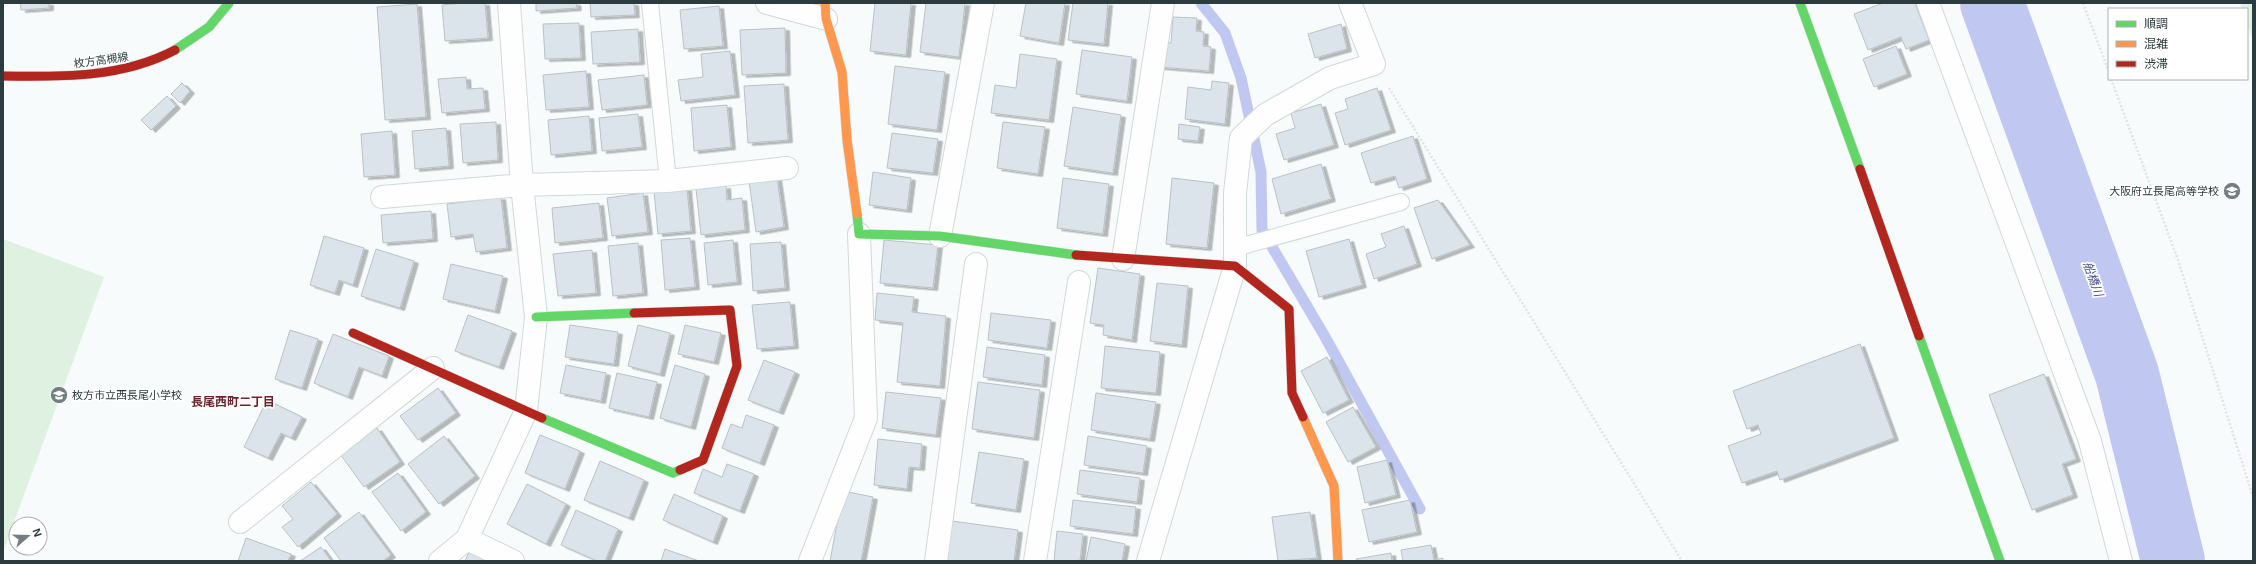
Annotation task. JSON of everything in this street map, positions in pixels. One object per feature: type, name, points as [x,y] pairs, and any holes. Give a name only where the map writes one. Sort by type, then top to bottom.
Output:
[{"type":"street","name":"枚方高槻線","points":[[3,76],[83,76],[134,68],[174,51],[210,26],[229,3]]},
{"type":"street","points":[[440,561],[467,539],[526,411],[536,317],[522,185],[509,3]]},
{"type":"street","points":[[767,3],[825,11],[842,72],[847,140],[859,234],[866,418],[810,561]]},
{"type":"street","points":[[940,236],[983,3]]},
{"type":"street","points":[[1123,259],[1163,3]]},
{"type":"street","points":[[1148,561],[1241,252],[1235,193],[1241,138],[1265,115],[1330,78],[1374,64],[1350,3]]},
{"type":"street","points":[[1800,3],[2000,561]]},
{"type":"street","points":[[1928,3],[2090,441],[2121,561]]},
{"type":"street","points":[[382,197],[522,185],[668,181],[787,168]]},
{"type":"street","points":[[859,234],[940,236],[1075,255],[1123,259],[1241,252]]},
{"type":"street","points":[[1241,252],[1289,309],[1292,393],[1334,486],[1338,561]]},
{"type":"street","points":[[936,561],[976,264]]},
{"type":"street","points":[[1035,561],[1079,282]]},
{"type":"street","points":[[353,333],[526,411],[673,473],[703,460],[737,366],[730,310],[536,317]]},
{"type":"street","points":[[240,522],[433,368]]},
{"type":"street","points":[[467,539],[513,561]]},
{"type":"lane","points":[[650,3],[668,181]]},
{"type":"lane","points":[[1241,252],[1279,235],[1401,202]]},
{"type":"path","points":[[2084,3],[2108,69]]},
{"type":"path","points":[[1374,64],[1682,561]]},
{"type":"path","points":[[2111,80],[2178,260],[2253,497]]},
{"type":"green space","points":[[2240,3],[2253,3],[2253,40],[2248,27],[2248,8],[2242,8]]},
{"type":"green space","points":[[3,239],[104,277],[16,516],[8,516],[8,538],[3,552]]},
{"type":"building","points":[[20,3],[49,3],[49,8],[21,10]]},
{"type":"building","points":[[485,3],[488,38],[445,41],[442,5]]},
{"type":"building","points":[[536,3],[576,3],[577,8],[536,11]]},
{"type":"building","points":[[590,3],[634,3],[635,15],[591,17]]},
{"type":"building","points":[[875,3],[911,3],[906,55],[870,51]]},
{"type":"building","points":[[926,3],[965,3],[959,57],[920,52]]},
{"type":"building","points":[[1026,3],[1065,3],[1059,43],[1020,36]]},
{"type":"building","points":[[1073,3],[1108,3],[1104,44],[1068,40]]},
{"type":"building","points":[[1883,3],[1915,3],[1929,40],[1906,49],[1901,37],[1868,50],[1854,14]]},
{"type":"building","points":[[417,4],[426,117],[385,120],[377,7]]},
{"type":"building","points":[[719,6],[723,46],[684,49],[680,10]]},
{"type":"building","points":[[1173,17],[1197,18],[1196,31],[1204,32],[1203,46],[1211,47],[1209,71],[1160,67],[1162,42],[1171,43]]},
{"type":"building","points":[[579,23],[581,58],[545,59],[543,24]]},
{"type":"building","points":[[1341,24],[1347,49],[1315,58],[1308,34]]},
{"type":"building","points":[[785,28],[786,73],[742,75],[740,30]]},
{"type":"building","points":[[638,29],[640,62],[593,64],[591,32]]},
{"type":"building","points":[[1896,46],[1907,74],[1874,87],[1863,59]]},
{"type":"building","points":[[1082,50],[1132,57],[1127,101],[1076,94]]},
{"type":"building","points":[[730,51],[735,95],[681,101],[678,80],[703,77],[701,54]]},
{"type":"building","points":[[1020,54],[1057,59],[1049,120],[991,113],[995,85],[1016,88]]},
{"type":"building","points":[[895,66],[945,72],[937,130],[888,124]]},
{"type":"building","points":[[586,71],[589,107],[546,110],[543,75]]},
{"type":"building","points":[[644,75],[647,105],[602,110],[598,80]]},
{"type":"building","points":[[466,77],[467,89],[483,88],[485,109],[442,113],[438,79]]},
{"type":"building","points":[[1212,81],[1229,83],[1225,124],[1185,119],[1188,87],[1211,90]]},
{"type":"building","points":[[182,83],[190,91],[180,103],[171,94]]},
{"type":"building","points":[[784,84],[788,140],[748,143],[744,86]]},
{"type":"building","points":[[1377,88],[1391,130],[1345,145],[1335,113],[1348,109],[1345,99]]},
{"type":"building","points":[[167,96],[176,106],[151,130],[141,120]]},
{"type":"building","points":[[1321,104],[1334,145],[1284,160],[1276,134],[1295,128],[1291,113]]},
{"type":"building","points":[[727,105],[731,147],[694,151],[691,108]]},
{"type":"building","points":[[1073,107],[1121,115],[1113,173],[1064,166]]},
{"type":"building","points":[[638,114],[642,147],[602,151],[599,118]]},
{"type":"building","points":[[589,116],[592,151],[551,155],[548,120]]},
{"type":"building","points":[[496,122],[498,160],[463,163],[460,124]]},
{"type":"building","points":[[1003,122],[1045,127],[1038,174],[997,168]]},
{"type":"building","points":[[1179,124],[1200,127],[1198,141],[1178,139]]},
{"type":"building","points":[[446,128],[449,166],[415,169],[412,131]]},
{"type":"building","points":[[392,131],[395,175],[364,177],[361,134]]},
{"type":"building","points":[[892,133],[938,139],[933,173],[887,168]]},
{"type":"building","points":[[1413,136],[1427,179],[1399,188],[1395,176],[1371,183],[1361,153]]},
{"type":"building","points":[[1321,164],[1331,199],[1281,214],[1272,179]]},
{"type":"building","points":[[873,172],[911,178],[907,210],[869,205]]},
{"type":"building","points":[[777,177],[784,227],[756,232],[749,181]]},
{"type":"building","points":[[1063,178],[1109,184],[1103,234],[1057,228]]},
{"type":"building","points":[[1172,178],[1214,183],[1207,248],[1166,244]]},
{"type":"building","points":[[726,186],[727,200],[742,198],[745,230],[701,235],[696,189]]},
{"type":"building","points":[[687,188],[691,231],[658,234],[654,191]]},
{"type":"building","points":[[643,193],[648,232],[612,236],[607,198]]},
{"type":"building","points":[[501,197],[507,248],[476,252],[473,234],[451,237],[447,204]]},
{"type":"building","points":[[1438,200],[1470,245],[1432,259],[1414,208]]},
{"type":"building","points":[[599,203],[603,238],[555,243],[552,208]]},
{"type":"building","points":[[431,211],[433,239],[383,243],[381,215]]},
{"type":"building","points":[[1404,226],[1417,264],[1374,279],[1366,254],[1386,247],[1381,234]]},
{"type":"building","points":[[324,236],[364,248],[353,285],[339,280],[335,293],[310,285]]},
{"type":"building","points":[[690,238],[695,287],[665,290],[661,240]]},
{"type":"building","points":[[1349,239],[1362,285],[1319,297],[1306,251]]},
{"type":"building","points":[[733,240],[737,282],[708,285],[704,243]]},
{"type":"building","points":[[884,240],[938,245],[933,288],[880,283]]},
{"type":"building","points":[[781,242],[785,288],[753,291],[750,244]]},
{"type":"building","points":[[638,243],[643,293],[613,296],[608,246]]},
{"type":"building","points":[[376,249],[414,261],[400,308],[361,296]]},
{"type":"building","points":[[592,250],[596,293],[558,296],[553,254]]},
{"type":"building","points":[[451,264],[503,276],[495,311],[443,299]]},
{"type":"building","points":[[1098,268],[1140,274],[1132,340],[1103,335],[1104,325],[1090,323]]},
{"type":"building","points":[[1157,283],[1188,286],[1182,345],[1150,341]]},
{"type":"building","points":[[877,293],[914,297],[912,312],[946,316],[940,386],[897,382],[903,323],[875,320]]},
{"type":"building","points":[[790,302],[794,346],[757,349],[752,305]]},
{"type":"building","points":[[991,313],[1051,320],[1047,348],[988,340]]},
{"type":"building","points":[[468,315],[512,331],[499,367],[455,351]]},
{"type":"building","points":[[570,325],[618,332],[614,364],[565,357]]},
{"type":"building","points":[[638,325],[670,333],[660,374],[628,366]]},
{"type":"building","points":[[685,325],[721,333],[714,362],[678,354]]},
{"type":"building","points":[[290,330],[318,339],[302,388],[275,379]]},
{"type":"building","points":[[333,334],[389,356],[382,376],[359,367],[348,397],[314,383]]},
{"type":"building","points":[[1860,344],[1894,438],[1780,480],[1777,471],[1742,483],[1728,446],[1761,434],[1758,425],[1747,429],[1733,391]]},
{"type":"building","points":[[1105,346],[1160,352],[1156,393],[1101,388]]},
{"type":"building","points":[[987,347],[1045,355],[1042,385],[983,377]]},
{"type":"building","points":[[1327,357],[1349,400],[1323,413],[1301,371]]},
{"type":"building","points":[[764,360],[795,372],[779,412],[748,400]]},
{"type":"building","points":[[566,365],[606,373],[601,401],[560,393]]},
{"type":"building","points":[[675,365],[705,374],[691,427],[660,418]]},
{"type":"building","points":[[617,373],[657,382],[649,417],[609,408]]},
{"type":"building","points":[[2044,374],[2076,459],[2062,464],[2073,495],[2032,510],[1989,395]]},
{"type":"building","points":[[978,382],[1040,390],[1034,438],[972,429]]},
{"type":"building","points":[[438,388],[456,413],[418,440],[400,416]]},
{"type":"building","points":[[886,392],[941,398],[936,435],[882,428]]},
{"type":"building","points":[[1096,393],[1156,402],[1150,439],[1091,430]]},
{"type":"building","points":[[267,400],[302,417],[291,438],[281,433],[268,458],[244,447]]},
{"type":"building","points":[[1353,407],[1376,447],[1348,462],[1326,422]]},
{"type":"building","points":[[746,415],[774,425],[760,463],[722,448],[731,424],[742,428]]},
{"type":"building","points":[[377,428],[400,462],[364,487],[340,454]]},
{"type":"building","points":[[540,435],[580,451],[565,489],[525,473]]},
{"type":"building","points":[[444,436],[475,476],[439,504],[408,464]]},
{"type":"building","points":[[1088,436],[1147,446],[1143,473],[1084,465]]},
{"type":"building","points":[[878,439],[922,444],[920,468],[909,467],[907,489],[874,485]]},
{"type":"building","points":[[979,452],[1024,459],[1016,510],[971,503]]},
{"type":"building","points":[[1387,460],[1396,495],[1365,503],[1357,467]]},
{"type":"building","points":[[600,461],[644,480],[629,518],[584,500]]},
{"type":"building","points":[[727,464],[754,474],[740,511],[694,493],[703,469],[722,477]]},
{"type":"building","points":[[1080,470],[1140,478],[1137,502],[1077,494]]},
{"type":"building","points":[[398,473],[426,512],[401,531],[372,492]]},
{"type":"building","points":[[311,482],[337,514],[298,547],[282,527],[293,519],[282,506]]},
{"type":"building","points":[[527,484],[566,504],[546,544],[507,524]]},
{"type":"building","points":[[843,491],[873,497],[861,561],[830,561]]},
{"type":"building","points":[[674,494],[723,516],[713,542],[663,520]]},
{"type":"building","points":[[1073,500],[1136,507],[1133,534],[1070,526]]},
{"type":"building","points":[[1410,500],[1417,532],[1369,542],[1362,510]]},
{"type":"building","points":[[576,510],[618,529],[605,561],[597,561],[561,545]]},
{"type":"building","points":[[359,512],[391,555],[383,561],[341,561],[324,538]]},
{"type":"building","points":[[1310,512],[1317,558],[1278,561],[1272,517]]},
{"type":"building","points":[[952,521],[1018,530],[1014,561],[947,561]]},
{"type":"building","points":[[1057,531],[1083,534],[1080,561],[1054,561]]},
{"type":"building","points":[[1091,537],[1125,544],[1122,561],[1086,561]]},
{"type":"building","points":[[246,538],[291,554],[288,561],[238,561]]},
{"type":"building","points":[[1431,545],[1434,560],[1443,558],[1443,561],[1403,561],[1401,550]]},
{"type":"building","points":[[321,547],[331,561],[300,561]]},
{"type":"building","points":[[665,549],[699,561],[661,561]]},
{"type":"building","points":[[469,552],[487,561],[465,561]]},
{"type":"building","points":[[1391,553],[1392,561],[1357,561],[1356,559]]},
{"type":"waterway","points":[[1201,3],[1225,33],[1241,78],[1261,172],[1262,230],[1324,335],[1420,509]]},
{"type":"waterway","name":"船橋川","points":[[1992,3],[2127,374],[2173,561]]},
{"type":"traffic: fast","points":[[175,50],[209,27],[229,3]]},
{"type":"traffic: fast","points":[[1800,3],[1860,169]]},
{"type":"traffic: fast","points":[[857,214],[859,234],[940,236],[1076,255]]},
{"type":"traffic: fast","points":[[536,317],[634,313]]},
{"type":"traffic: fast","points":[[1919,336],[2000,561]]},
{"type":"traffic: fast","points":[[542,418],[673,473],[680,470]]},
{"type":"traffic: slow","points":[[825,3],[826,19],[842,72],[847,140],[857,214]]},
{"type":"traffic: slow","points":[[1303,417],[1334,486],[1338,561]]},
{"type":"traffic: jam","points":[[3,76],[69,76],[113,71],[155,59],[175,50]]},
{"type":"traffic: jam","points":[[1860,169],[1919,336]]},
{"type":"traffic: jam","points":[[1076,255],[1235,266],[1289,309],[1292,393],[1303,417]]},
{"type":"traffic: jam","points":[[634,313],[730,310],[737,366],[703,460],[680,470]]},
{"type":"traffic: jam","points":[[353,333],[542,418]]},
{"type":"place","name":"大阪府立長尾高等学校","points":[[2232,191]]},
{"type":"place","name":"枚方市立西長尾小学校","points":[[59,395]]},
{"type":"district","name":"長尾西町二丁目","points":[[233,402]]}]
